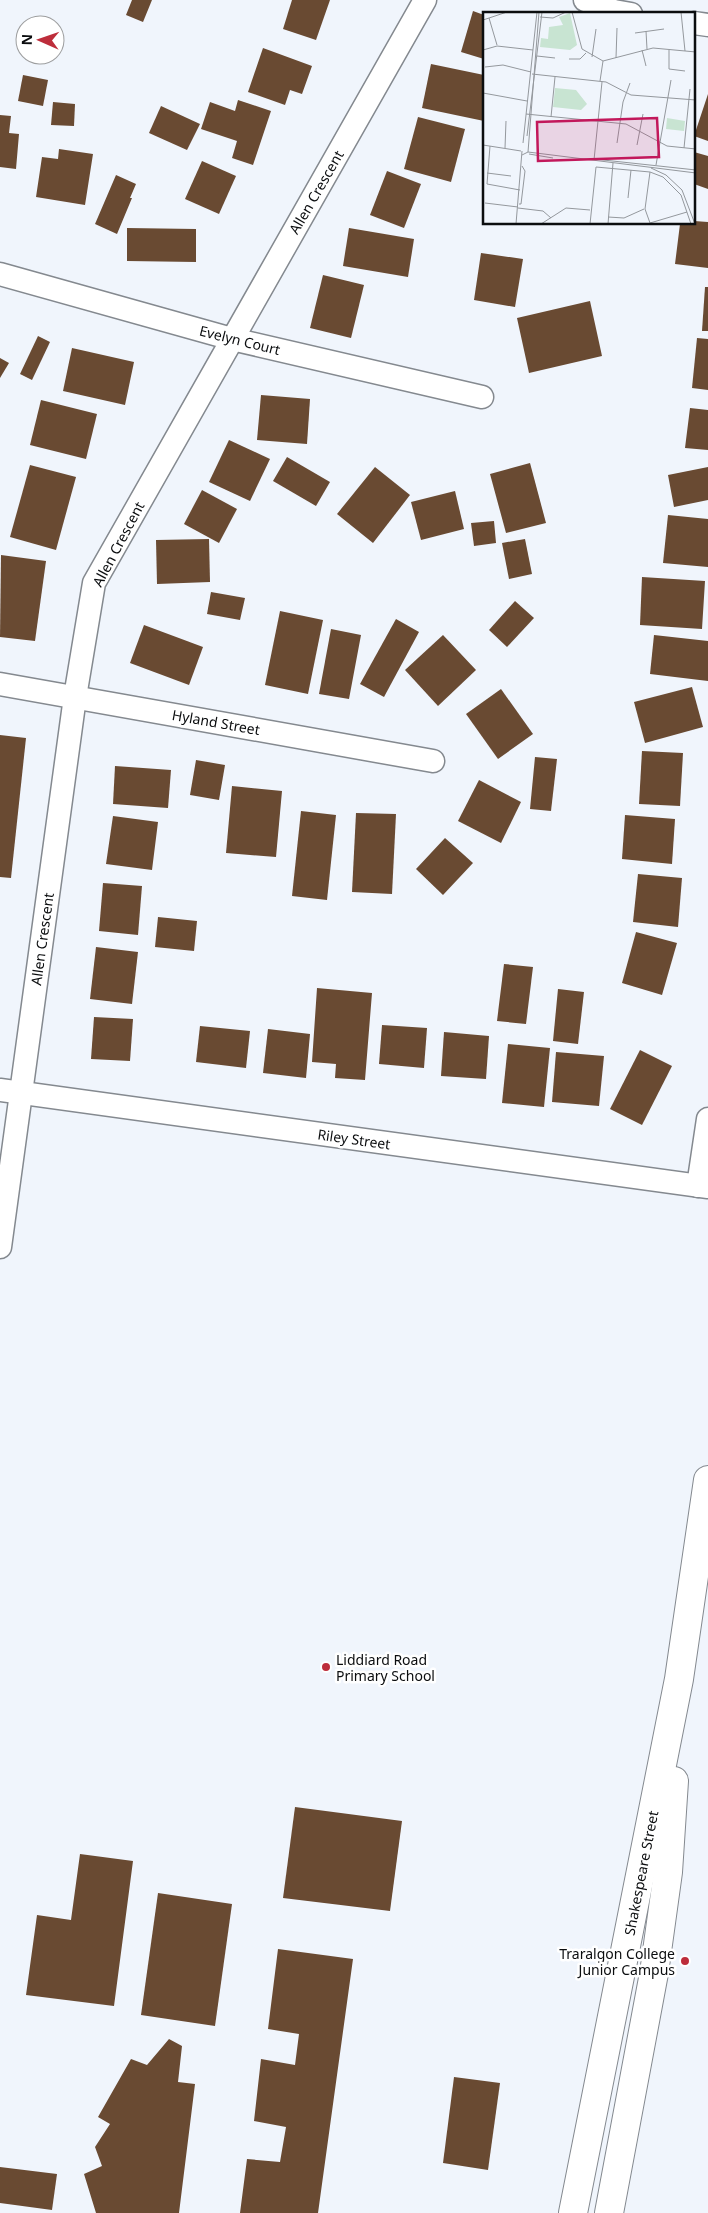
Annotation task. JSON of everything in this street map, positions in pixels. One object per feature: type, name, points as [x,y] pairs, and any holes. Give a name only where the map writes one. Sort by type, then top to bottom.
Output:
[{"type":"street","name":"Allen Crescent","points":[[0,1247],[11,1091],[94,583],[424,0]]},
{"type":"street","points":[[585,0],[620,12]]},
{"type":"street","name":"Evelyn Court","points":[[0,274],[232,339],[482,397]]},
{"type":"street","name":"Hyland Street","points":[[0,684],[432,761]]},
{"type":"street","name":"Riley Street","points":[[11,1091],[703,1186]]},
{"type":"street","points":[[703,1186],[708,1119]]},
{"type":"street","name":"Shakespeare Street","points":[[573,2213],[679,1680],[708,1480]]},
{"type":"street","name":"Shakespeare Street","points":[[609,2213],[654,1973],[668,1872],[679,1680]]},
{"type":"building","points":[[132,0],[152,0],[143,22],[126,15]]},
{"type":"building","points":[[292,0],[330,0],[316,40],[283,29]]},
{"type":"building","points":[[473,11],[483,15],[483,59],[461,52]]},
{"type":"building","points":[[263,48],[312,66],[302,94],[290,90],[285,105],[248,92]]},
{"type":"building","points":[[431,64],[483,75],[483,121],[422,108]]},
{"type":"building","points":[[23,75],[48,80],[43,106],[18,101]]},
{"type":"building","points":[[708,94],[708,141],[696,137],[696,130]]},
{"type":"building","points":[[238,100],[271,111],[253,165],[232,158],[237,141],[201,129],[210,102],[235,111]]},
{"type":"building","points":[[53,102],[75,104],[74,126],[51,125]]},
{"type":"building","points":[[161,106],[200,124],[187,150],[149,133]]},
{"type":"building","points":[[0,115],[11,116],[9,133],[19,134],[16,169],[0,167]]},
{"type":"building","points":[[418,117],[465,129],[451,182],[404,169]]},
{"type":"building","points":[[59,149],[93,154],[85,205],[36,197],[42,157],[58,159]]},
{"type":"building","points":[[696,153],[708,156],[708,189],[696,185]]},
{"type":"building","points":[[202,161],[236,176],[219,214],[185,199]]},
{"type":"building","points":[[387,171],[421,184],[404,228],[370,215]]},
{"type":"building","points":[[116,175],[136,184],[117,234],[95,224]]},
{"type":"building","points":[[696,221],[708,222],[708,268],[675,264],[680,225],[696,225]]},
{"type":"building","points":[[127,228],[196,229],[196,262],[127,261]]},
{"type":"building","points":[[349,228],[414,239],[408,277],[343,266]]},
{"type":"building","points":[[481,253],[523,259],[515,307],[474,300]]},
{"type":"building","points":[[323,275],[364,285],[351,338],[310,328]]},
{"type":"building","points":[[705,287],[708,287],[708,331],[702,331]]},
{"type":"building","points":[[590,301],[602,356],[529,373],[517,318]]},
{"type":"building","points":[[38,336],[50,342],[32,380],[20,374]]},
{"type":"building","points":[[697,338],[708,339],[708,390],[692,388]]},
{"type":"building","points":[[72,348],[134,362],[125,405],[63,391]]},
{"type":"building","points":[[0,358],[9,363],[0,378]]},
{"type":"building","points":[[261,395],[310,399],[307,444],[257,440]]},
{"type":"building","points":[[41,400],[97,414],[86,459],[30,445]]},
{"type":"building","points":[[690,408],[708,410],[708,450],[685,448]]},
{"type":"building","points":[[229,440],[270,459],[250,501],[209,482]]},
{"type":"building","points":[[287,457],[330,482],[316,506],[273,481]]},
{"type":"building","points":[[530,463],[546,523],[506,533],[490,474]]},
{"type":"building","points":[[30,465],[76,477],[56,550],[10,537]]},
{"type":"building","points":[[375,467],[410,495],[373,543],[337,514]]},
{"type":"building","points":[[708,467],[708,500],[674,507],[668,475]]},
{"type":"building","points":[[202,490],[237,509],[219,543],[184,524]]},
{"type":"building","points":[[455,491],[464,529],[421,540],[411,502]]},
{"type":"building","points":[[668,515],[708,519],[708,567],[663,563]]},
{"type":"building","points":[[494,521],[496,543],[474,546],[471,523]]},
{"type":"building","points":[[209,539],[210,582],[157,584],[156,540]]},
{"type":"building","points":[[525,539],[532,574],[509,579],[502,543]]},
{"type":"building","points":[[1,555],[46,561],[35,641],[0,637]]},
{"type":"building","points":[[642,577],[705,581],[702,629],[640,625]]},
{"type":"building","points":[[211,592],[245,598],[240,620],[207,614]]},
{"type":"building","points":[[515,601],[534,618],[507,647],[489,630]]},
{"type":"building","points":[[280,611],[323,620],[308,694],[265,685]]},
{"type":"building","points":[[396,619],[419,632],[384,697],[360,684]]},
{"type":"building","points":[[144,625],[203,647],[189,685],[130,663]]},
{"type":"building","points":[[331,629],[361,635],[349,699],[319,694]]},
{"type":"building","points":[[443,635],[476,670],[438,706],[405,670]]},
{"type":"building","points":[[654,635],[708,641],[708,681],[650,674]]},
{"type":"building","points":[[692,687],[703,727],[645,743],[634,702]]},
{"type":"building","points":[[501,689],[533,734],[498,759],[466,714]]},
{"type":"building","points":[[0,735],[26,738],[11,878],[0,877]]},
{"type":"building","points":[[642,751],[683,753],[680,806],[639,804]]},
{"type":"building","points":[[535,757],[557,759],[551,811],[530,809]]},
{"type":"building","points":[[196,760],[225,765],[219,800],[190,795]]},
{"type":"building","points":[[115,766],[171,770],[168,808],[113,804]]},
{"type":"building","points":[[479,780],[521,802],[501,843],[458,821]]},
{"type":"building","points":[[232,786],[282,791],[276,857],[226,853]]},
{"type":"building","points":[[301,811],[336,815],[327,900],[292,896]]},
{"type":"building","points":[[356,813],[396,814],[392,894],[352,892]]},
{"type":"building","points":[[625,815],[675,819],[672,864],[622,859]]},
{"type":"building","points":[[113,816],[158,822],[152,870],[106,864]]},
{"type":"building","points":[[445,838],[473,863],[443,895],[416,869]]},
{"type":"building","points":[[638,874],[682,878],[678,927],[633,922]]},
{"type":"building","points":[[103,883],[142,886],[138,935],[99,931]]},
{"type":"building","points":[[158,917],[197,921],[194,951],[155,947]]},
{"type":"building","points":[[636,932],[677,943],[662,995],[622,983]]},
{"type":"building","points":[[96,947],[138,952],[132,1004],[90,999]]},
{"type":"building","points":[[504,964],[533,967],[526,1024],[497,1021]]},
{"type":"building","points":[[317,988],[372,993],[365,1080],[335,1078],[336,1064],[312,1062]]},
{"type":"building","points":[[558,989],[584,992],[578,1044],[553,1041]]},
{"type":"building","points":[[94,1017],[133,1019],[130,1061],[91,1059]]},
{"type":"building","points":[[382,1025],[427,1028],[424,1068],[379,1064]]},
{"type":"building","points":[[200,1026],[250,1031],[246,1068],[196,1062]]},
{"type":"building","points":[[268,1029],[310,1034],[306,1078],[263,1073]]},
{"type":"building","points":[[444,1032],[489,1036],[486,1079],[441,1076]]},
{"type":"building","points":[[508,1044],[550,1048],[544,1107],[502,1103]]},
{"type":"building","points":[[640,1050],[672,1066],[642,1125],[610,1109]]},
{"type":"building","points":[[556,1052],[604,1056],[599,1106],[552,1102]]},
{"type":"building","points":[[295,1807],[402,1821],[390,1911],[283,1898]]},
{"type":"building","points":[[80,1854],[133,1861],[114,2006],[26,1995],[37,1915],[71,1920]]},
{"type":"building","points":[[158,1893],[232,1904],[215,2026],[141,2015]]},
{"type":"building","points":[[278,1949],[353,1959],[318,2213],[240,2213],[247,2159],[280,2162],[286,2127],[254,2121],[261,2059],[295,2065],[299,2034],[268,2029]]},
{"type":"building","points":[[169,2039],[182,2046],[178,2082],[195,2084],[179,2213],[96,2213],[84,2174],[102,2166],[95,2147],[110,2124],[98,2117],[131,2059],[147,2065]]},
{"type":"building","points":[[454,2077],[500,2083],[488,2170],[443,2163]]},
{"type":"building","points":[[0,2167],[57,2174],[52,2210],[0,2203]]},
{"type":"place","name":"Liddiard Road Primary School","points":[[326,1667]]},
{"type":"place","name":"Traralgon College Junior Campus","points":[[685,1961]]}]
